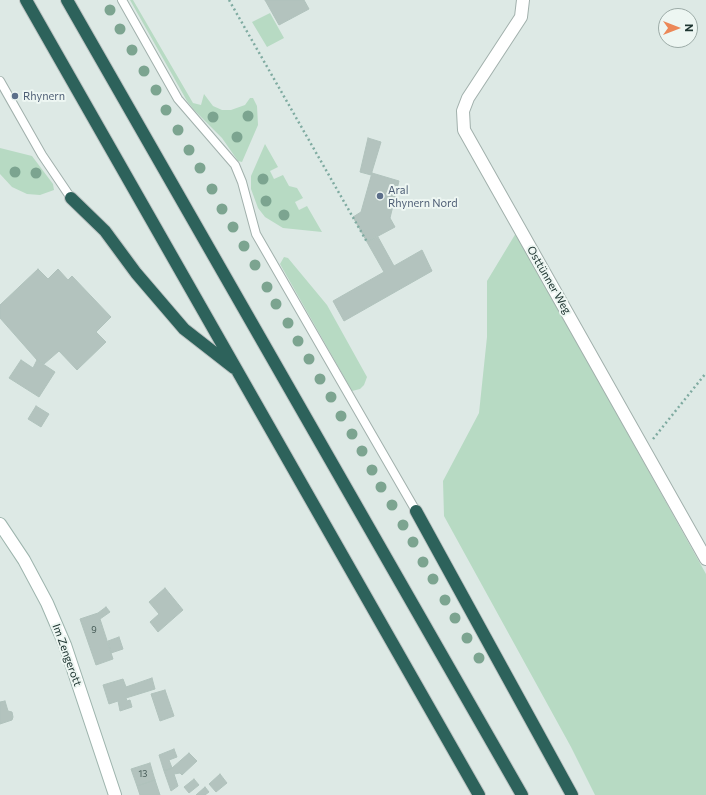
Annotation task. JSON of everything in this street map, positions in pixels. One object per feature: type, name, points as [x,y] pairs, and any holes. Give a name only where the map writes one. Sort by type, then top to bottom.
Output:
[{"type":"highway","points":[[26,0],[479,795]]},
{"type":"highway","points":[[67,0],[522,795]]},
{"type":"highway","points":[[71,198],[105,231],[136,273],[184,329],[238,371]]},
{"type":"highway","points":[[416,511],[572,795]]},
{"type":"street","name":"Osttünner Weg","points":[[523,0],[521,17],[468,98],[463,111],[464,130],[646,449],[706,559]]},
{"type":"street","name":"Im Zengerott","points":[[0,524],[24,560],[47,603],[63,639],[115,795]]},
{"type":"lane","points":[[122,0],[178,99],[235,165],[242,182],[256,234],[416,511]]},
{"type":"lane","points":[[0,81],[42,155],[71,198]]},
{"type":"path","points":[[229,0],[367,242]]},
{"type":"path","points":[[646,449],[706,372]]},
{"type":"green space","points":[[130,0],[133,0],[193,103],[201,105],[204,94],[213,106],[222,110],[231,110],[245,105],[250,98],[253,98],[257,106],[258,125],[242,162],[238,161],[222,138],[187,101]]},
{"type":"green space","points":[[270,13],[284,38],[267,47],[252,22]]},
{"type":"green space","points":[[265,144],[278,167],[270,171],[274,179],[283,175],[289,186],[297,188],[303,198],[295,202],[299,210],[307,206],[322,232],[283,228],[265,217],[258,208],[251,189],[251,176]]},
{"type":"green space","points":[[0,148],[32,156],[53,184],[54,190],[40,195],[27,194],[12,187],[0,174]]},
{"type":"green space","points":[[516,233],[706,574],[706,795],[595,795],[571,747],[444,516],[443,481],[479,413],[487,337],[487,281]]},
{"type":"green space","points":[[284,257],[288,258],[327,305],[367,377],[364,385],[360,389],[352,391],[280,264]]},
{"type":"building","points":[[265,0],[304,0],[309,9],[279,25]]},
{"type":"building","points":[[368,138],[381,142],[371,175],[360,172]]},
{"type":"building","name":"Aral Rhynern Nord","points":[[372,173],[399,181],[390,218],[395,227],[367,242],[353,217],[361,212]]},
{"type":"building","points":[[378,237],[394,266],[422,250],[432,271],[344,321],[333,301],[384,272],[367,242]]},
{"type":"building","points":[[38,269],[48,279],[58,269],[68,280],[72,276],[111,317],[96,332],[106,342],[77,370],[59,351],[44,364],[37,360],[0,318],[0,305]]},
{"type":"building","points":[[21,360],[33,368],[37,360],[55,372],[39,397],[9,378]]},
{"type":"building","points":[[36,406],[49,414],[41,427],[28,419]]},
{"type":"building","points":[[165,588],[183,610],[158,632],[150,622],[159,614],[149,602]]},
{"type":"building","points":[[106,607],[110,612],[100,619],[113,659],[96,665],[80,619],[98,613]]},
{"type":"building","points":[[119,637],[123,649],[111,653],[108,641]]},
{"type":"building","points":[[152,678],[155,689],[126,698],[127,701],[130,700],[132,707],[120,711],[118,701],[109,704],[103,685],[123,679],[126,687]]},
{"type":"building","points":[[165,690],[174,716],[160,721],[151,694]]},
{"type":"building","points":[[5,701],[8,711],[12,712],[13,717],[12,720],[0,724],[0,702]]},
{"type":"building","points":[[174,749],[177,757],[169,760],[172,768],[164,771],[159,755]]},
{"type":"building","points":[[189,753],[197,761],[182,775],[180,773],[174,774],[178,786],[171,791],[164,771],[172,768]]},
{"type":"building","points":[[150,763],[155,780],[137,786],[131,769]]},
{"type":"building","points":[[220,774],[227,783],[216,792],[209,784]]},
{"type":"building","points":[[194,779],[199,785],[189,793],[184,787]]},
{"type":"building","points":[[155,780],[160,795],[140,795],[137,786]]},
{"type":"building","points":[[205,787],[209,792],[205,795],[196,795]]},
{"type":"place","name":"Rhynern","points":[[15,96]]},
{"type":"place","name":"Aral Rhynern Nord","points":[[380,196]]}]
